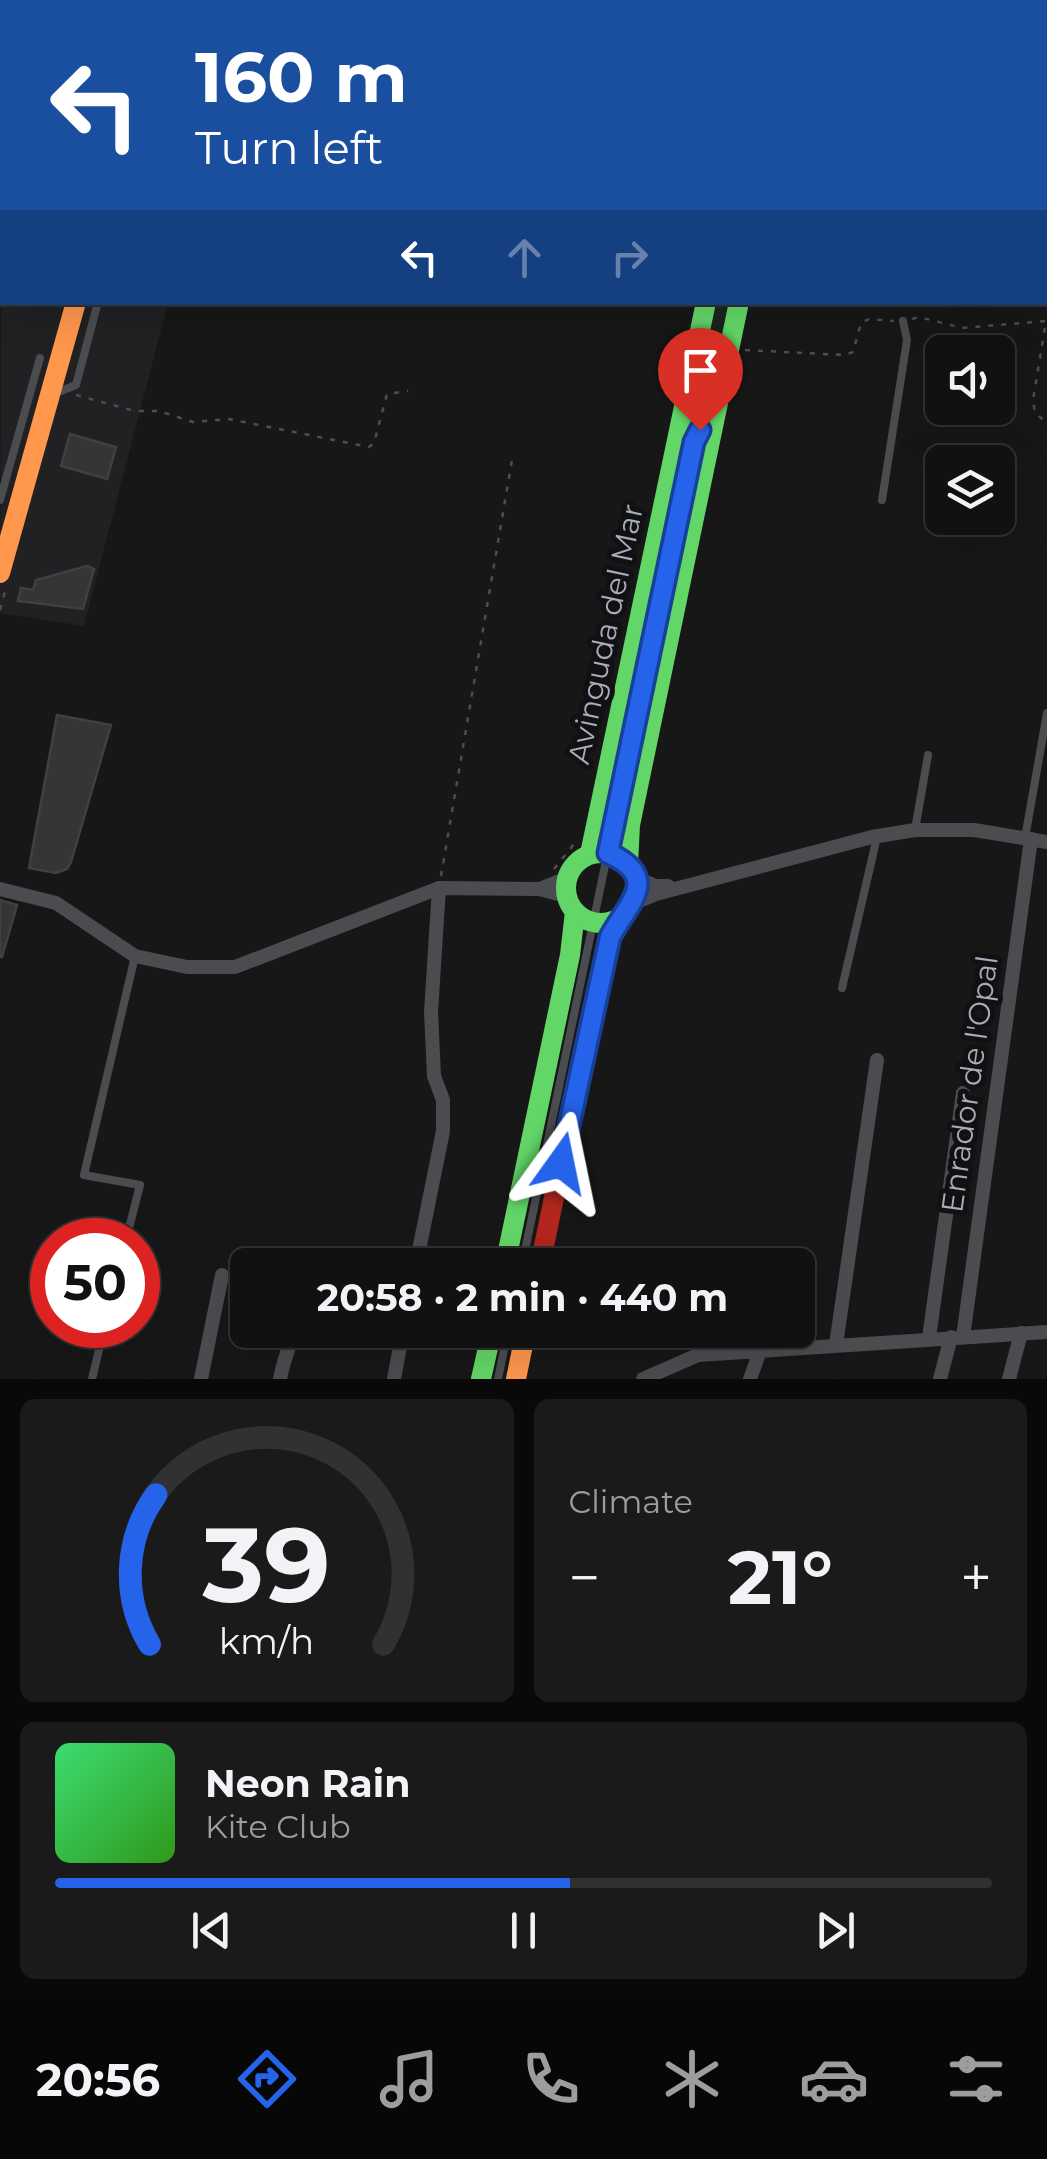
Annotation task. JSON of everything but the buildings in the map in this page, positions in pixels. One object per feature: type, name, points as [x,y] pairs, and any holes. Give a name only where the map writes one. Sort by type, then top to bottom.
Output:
[{"type":"main road","points":[[0,572],[75,305]]},
{"type":"main road","name":"Avinguda del Mar","points":[[599,854],[705,305]]},
{"type":"main road","name":"Avinguda del Mar","points":[[634,903],[630,824],[738,305]]},
{"type":"main road","points":[[619,919],[575,902],[576,863],[599,854],[632,871]]},
{"type":"main road","name":"Avinguda del Mar","points":[[509,1248],[570,955],[575,902]]},
{"type":"main road","points":[[544,1248],[603,962],[619,919],[634,903]]},
{"type":"main road","points":[[481,1379],[488,1348]]},
{"type":"main road","points":[[516,1379],[522,1348]]},
{"type":"street","points":[[634,903],[656,894],[915,830],[974,830],[1034,840]]},
{"type":"street","name":"Enrador de l'Opal","points":[[940,1379],[957,1337],[1034,840]]},
{"type":"street","points":[[632,871],[656,886],[694,886]]},
{"type":"street","points":[[0,888],[56,903],[135,956],[187,967],[235,966],[440,888],[540,888],[575,902]]},
{"type":"street","points":[[419,1248],[443,1132],[443,1100],[434,1076],[431,1012],[440,888]]},
{"type":"street","points":[[836,1345],[877,1060]]},
{"type":"street","points":[[929,1338],[963,1093]]},
{"type":"street","points":[[201,1379],[222,1275]]},
{"type":"street","points":[[643,1379],[698,1355],[1047,1332]]},
{"type":"street","points":[[1009,1379],[1021,1333]]},
{"type":"street","points":[[280,1379],[283,1356],[289,1348]]},
{"type":"street","points":[[394,1379],[400,1348]]},
{"type":"street","points":[[750,1379],[760,1351]]},
{"type":"lane","points":[[62,391],[76,385],[97,305]]},
{"type":"lane","points":[[882,500],[907,340],[903,320]]},
{"type":"lane","points":[[0,500],[40,358]]},
{"type":"lane","name":"Avinguda del Mar","points":[[692,367],[694,442]]},
{"type":"lane","name":"Avinguda del Mar","points":[[524,1248],[575,902],[599,854],[694,442],[724,373]]},
{"type":"lane","points":[[1034,840],[1047,713]]},
{"type":"lane","points":[[915,830],[928,755]]},
{"type":"lane","points":[[842,988],[877,837]]},
{"type":"lane","points":[[132,1218],[140,1185],[84,1175],[135,956]]},
{"type":"lane","points":[[92,1379],[99,1348]]},
{"type":"lane","points":[[498,1379],[504,1348]]},
{"type":"path","points":[[729,348],[844,355],[853,352],[862,323],[869,319],[919,317],[962,328],[1046,320],[1034,400],[1035,413],[1047,423]]},
{"type":"path","points":[[62,391],[193,422],[229,419],[369,447],[374,442],[388,394],[408,391]]},
{"type":"path","points":[[440,888],[513,454]]},
{"type":"shaded area","points":[[1,305],[167,305],[84,626],[0,613]]},
{"type":"shaded area","points":[[713,305],[733,305],[716,376],[697,428],[702,361]]},
{"type":"traffic: fast","points":[[590,854],[705,305]]},
{"type":"traffic: fast","points":[[628,864],[630,825],[738,305]]},
{"type":"traffic: fast","points":[[601,853],[626,863],[636,888],[626,913],[601,923],[576,913],[566,888],[576,863],[601,853]]},
{"type":"traffic: fast","points":[[509,1248],[570,955],[575,912]]},
{"type":"traffic: fast","points":[[481,1379],[488,1348]]},
{"type":"traffic: slow","points":[[0,573],[75,305]]},
{"type":"traffic: slow","points":[[516,1379],[522,1348]]},
{"type":"traffic: jam","points":[[544,1248],[603,962],[619,919]]},
{"type":"route","points":[[561,1163],[603,962],[610,937],[619,919],[634,903],[637,891],[636,878],[628,864],[608,853],[694,442],[700,430]]}]
